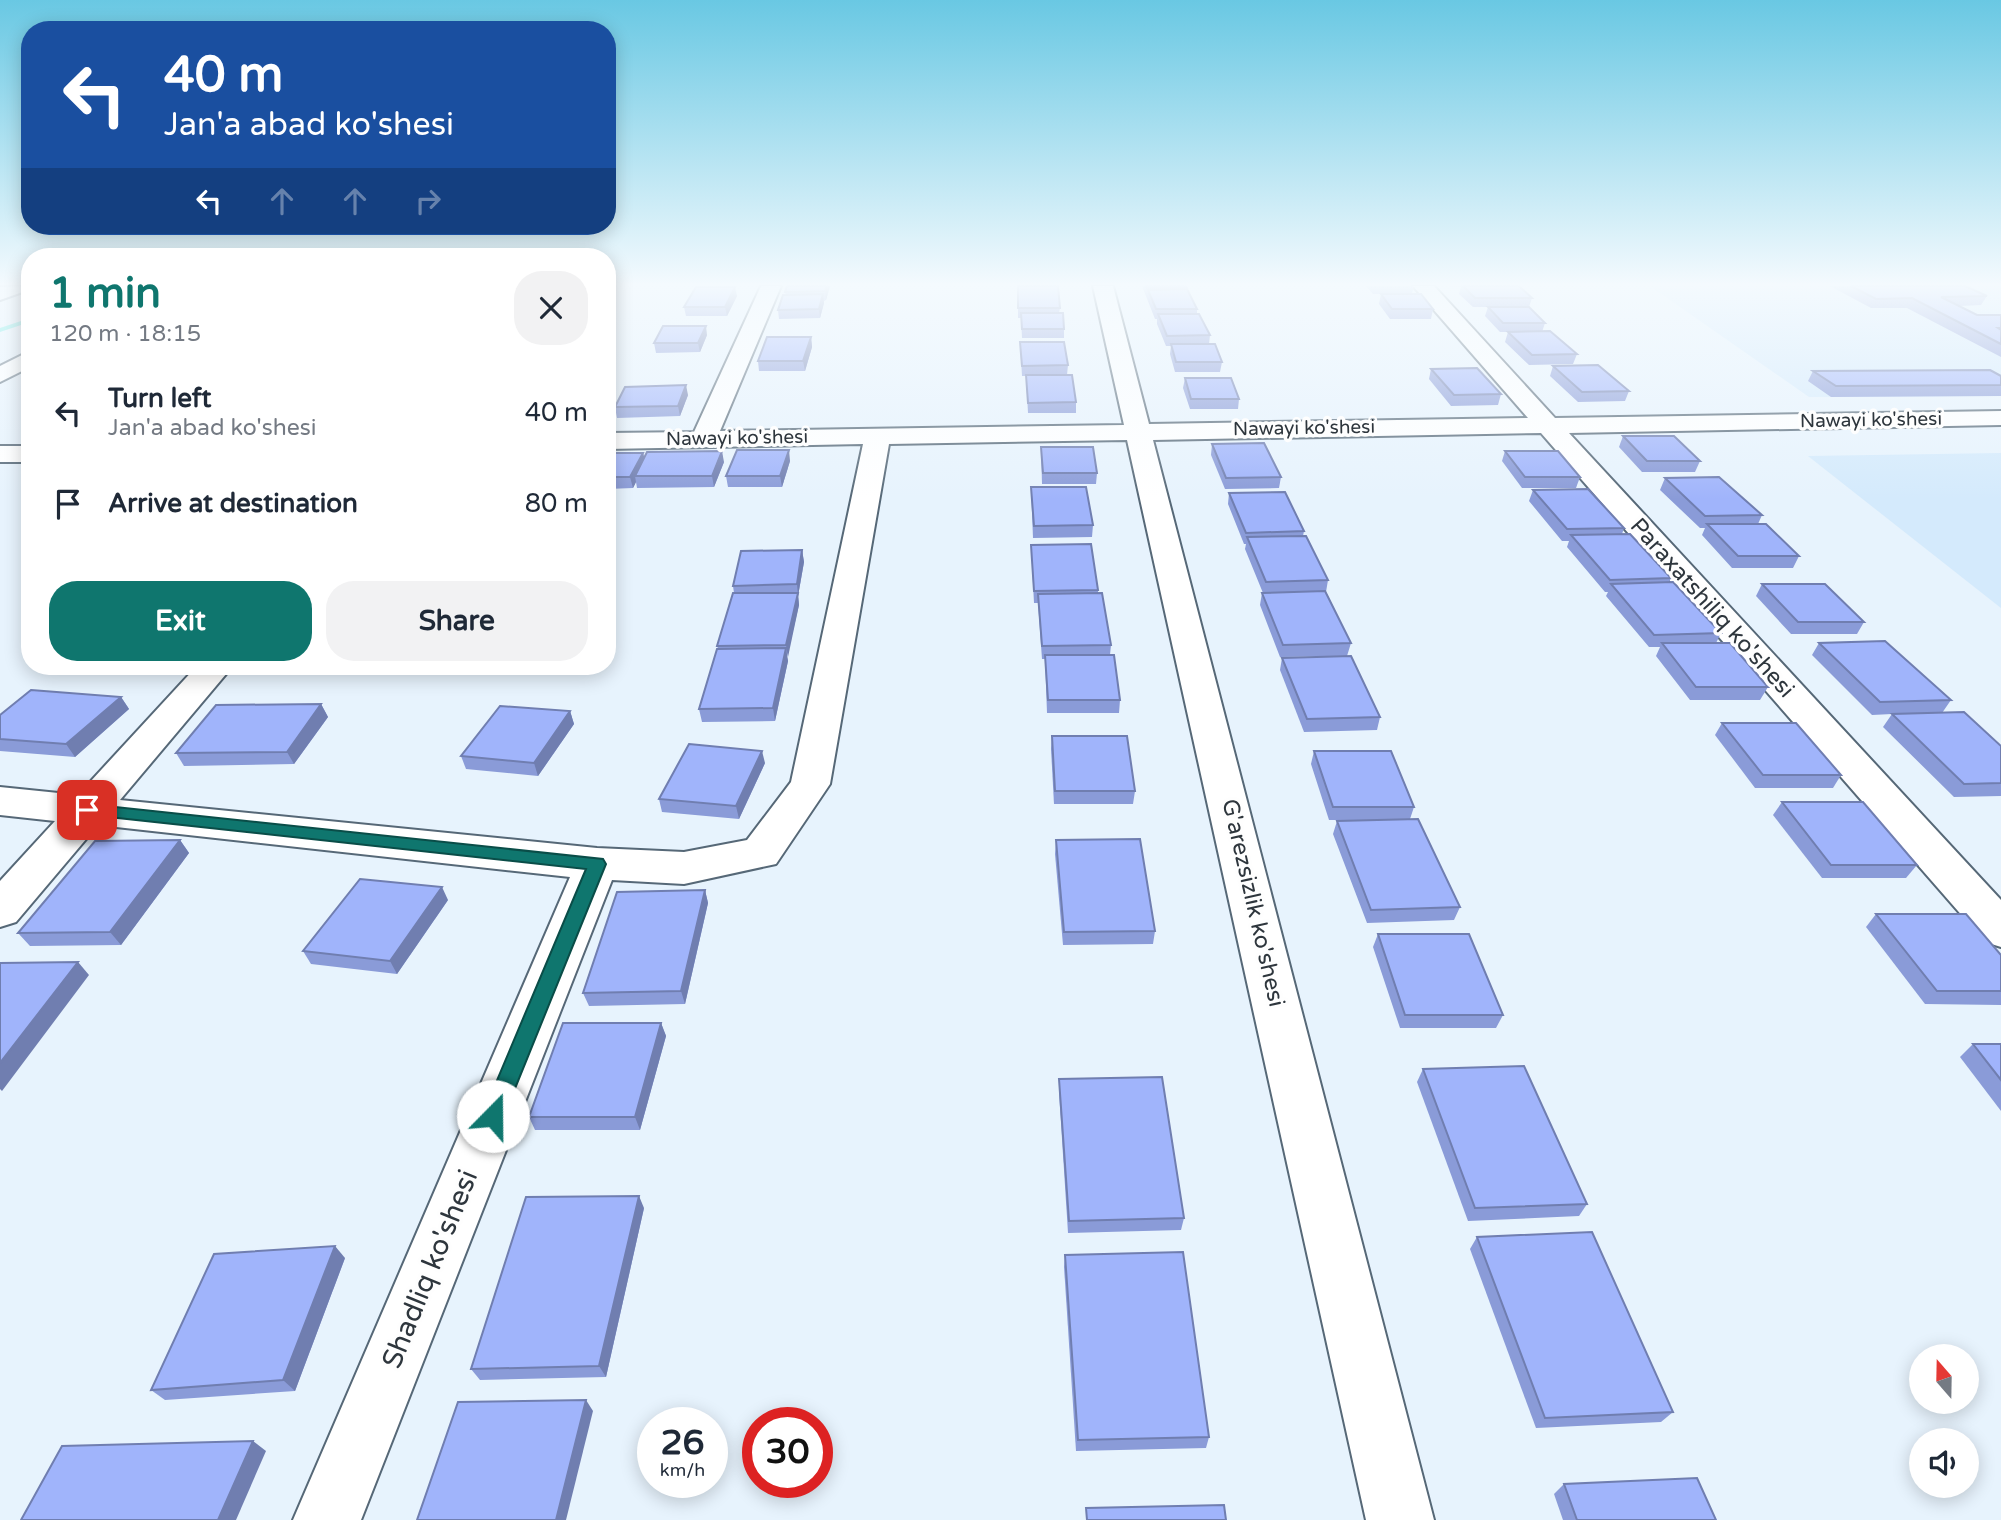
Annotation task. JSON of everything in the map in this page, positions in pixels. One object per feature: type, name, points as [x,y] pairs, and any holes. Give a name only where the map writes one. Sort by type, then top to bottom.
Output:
[{"type":"street","points":[[704,438],[740,357]]},
{"type":"street","name":"G'arezsizlik ko'shesi","points":[[1121,357],[1400,1520]]},
{"type":"street","name":"Paraxatshiliq ko'shesi","points":[[1486,357],[2001,930]]},
{"type":"street","points":[[0,375],[21,363]]},
{"type":"street","name":"Nawayi ko'shesi","points":[[616,441],[1140,430],[2001,418]]},
{"type":"street","points":[[0,801],[597,864],[684,868],[761,853],[810,784],[878,435]]},
{"type":"street","points":[[0,454],[21,454]]},
{"type":"street","points":[[0,910],[208,675]]},
{"type":"street","name":"Shadliq ko'shesi","points":[[327,1520],[597,864]]},
{"type":"shaded area","points":[[1752,357],[2001,357],[2001,396],[1809,397]]},
{"type":"shaded area","points":[[2001,453],[2001,608],[1808,456]]},
{"type":"building","points":[[760,357],[804,357],[803,361],[758,361]]},
{"type":"building","points":[[1021,357],[1067,357],[1068,365],[1022,366]]},
{"type":"building","points":[[1175,357],[1220,357],[1222,362],[1176,362]]},
{"type":"building","points":[[1598,365],[1629,391],[1582,392],[1553,366]]},
{"type":"building","points":[[1477,368],[1501,394],[1454,395],[1431,369]]},
{"type":"building","points":[[1990,370],[2001,376],[2001,385],[1836,386],[1813,371]]},
{"type":"building","points":[[1026,375],[1072,375],[1076,402],[1028,403]]},
{"type":"building","points":[[1185,378],[1231,378],[1239,399],[1191,399]]},
{"type":"building","points":[[686,385],[678,406],[616,407],[625,387]]},
{"type":"building","points":[[1623,436],[1674,436],[1700,461],[1647,461]]},
{"type":"building","points":[[1264,443],[1281,477],[1226,478],[1212,444]]},
{"type":"building","points":[[1041,447],[1093,447],[1097,473],[1043,473]]},
{"type":"building","points":[[737,450],[789,450],[780,476],[726,476]]},
{"type":"building","points":[[722,451],[712,476],[635,476],[647,452]]},
{"type":"building","points":[[1505,451],[1558,451],[1580,477],[1525,477]]},
{"type":"building","points":[[616,453],[643,453],[630,477],[616,477]]},
{"type":"building","points":[[1719,477],[1762,515],[1705,516],[1665,478]]},
{"type":"building","points":[[1031,487],[1086,487],[1093,525],[1034,526]]},
{"type":"building","points":[[1588,489],[1624,528],[1567,529],[1533,490]]},
{"type":"building","points":[[1285,492],[1304,531],[1246,533],[1229,493]]},
{"type":"building","points":[[1707,524],[1766,524],[1799,556],[1738,556]]},
{"type":"building","points":[[1630,534],[1671,578],[1610,580],[1571,535]]},
{"type":"building","points":[[1306,536],[1328,580],[1266,582],[1247,537]]},
{"type":"building","points":[[1091,544],[1098,590],[1034,591],[1031,545]]},
{"type":"building","points":[[802,550],[797,584],[733,586],[741,551]]},
{"type":"building","points":[[1673,582],[1721,633],[1654,635],[1611,584]]},
{"type":"building","points":[[1762,584],[1825,584],[1864,622],[1798,622]]},
{"type":"building","points":[[1325,591],[1351,643],[1283,645],[1262,593]]},
{"type":"building","points":[[733,593],[798,593],[786,645],[717,646]]},
{"type":"building","points":[[1102,593],[1111,645],[1042,646],[1038,594]]},
{"type":"building","points":[[1885,641],[1951,700],[1880,702],[1819,643]]},
{"type":"building","points":[[1662,643],[1730,643],[1768,687],[1696,687]]},
{"type":"building","points":[[786,648],[773,708],[699,709],[717,649]]},
{"type":"building","points":[[1045,655],[1114,655],[1120,700],[1048,700]]},
{"type":"building","points":[[1351,656],[1380,717],[1307,719],[1282,658]]},
{"type":"building","points":[[31,690],[121,697],[66,744],[0,739],[0,715]]},
{"type":"building","points":[[321,704],[287,752],[176,753],[216,705]]},
{"type":"building","points":[[500,706],[570,711],[534,763],[461,756]]},
{"type":"building","points":[[1964,712],[2001,746],[2001,783],[1964,784],[1892,714]]},
{"type":"building","points":[[1722,723],[1796,723],[1841,775],[1763,775]]},
{"type":"building","points":[[1052,736],[1127,736],[1135,791],[1055,791]]},
{"type":"building","points":[[689,744],[762,751],[736,806],[659,799]]},
{"type":"building","points":[[1314,751],[1391,751],[1414,807],[1333,807]]},
{"type":"building","points":[[1782,802],[1863,802],[1917,865],[1831,865]]},
{"type":"building","points":[[1418,819],[1460,907],[1371,910],[1337,821]]},
{"type":"building","points":[[1140,839],[1155,931],[1064,932],[1056,840]]},
{"type":"building","points":[[180,840],[110,932],[18,933],[95,841]]},
{"type":"building","points":[[360,879],[442,887],[390,961],[303,951]]},
{"type":"building","points":[[705,890],[681,991],[583,993],[617,892]]},
{"type":"building","points":[[1876,914],[1966,914],[2001,955],[2001,991],[1937,991]]},
{"type":"building","points":[[1378,934],[1469,934],[1503,1015],[1405,1015]]},
{"type":"building","points":[[78,962],[0,1063],[0,963]]},
{"type":"building","points":[[563,1023],[661,1023],[635,1117],[529,1117]]},
{"type":"building","points":[[1973,1044],[2001,1044],[2001,1080]]},
{"type":"building","points":[[1524,1066],[1587,1204],[1475,1208],[1423,1069]]},
{"type":"building","points":[[1162,1077],[1184,1218],[1069,1221],[1059,1079]]},
{"type":"building","points":[[639,1196],[599,1366],[471,1369],[526,1197]]},
{"type":"building","points":[[1592,1232],[1673,1412],[1545,1418],[1477,1237]]},
{"type":"building","points":[[335,1246],[283,1380],[151,1390],[214,1254]]},
{"type":"building","points":[[1183,1252],[1209,1437],[1078,1440],[1065,1255]]},
{"type":"building","points":[[586,1400],[556,1520],[417,1520],[458,1402]]},
{"type":"building","points":[[253,1441],[218,1520],[21,1520],[62,1446]]},
{"type":"building","points":[[1697,1478],[1716,1520],[1577,1520],[1564,1484]]},
{"type":"building","points":[[1224,1505],[1226,1520],[1087,1520],[1086,1508]]},
{"type":"route","points":[[87,810],[597,864],[493,1116]]}]
